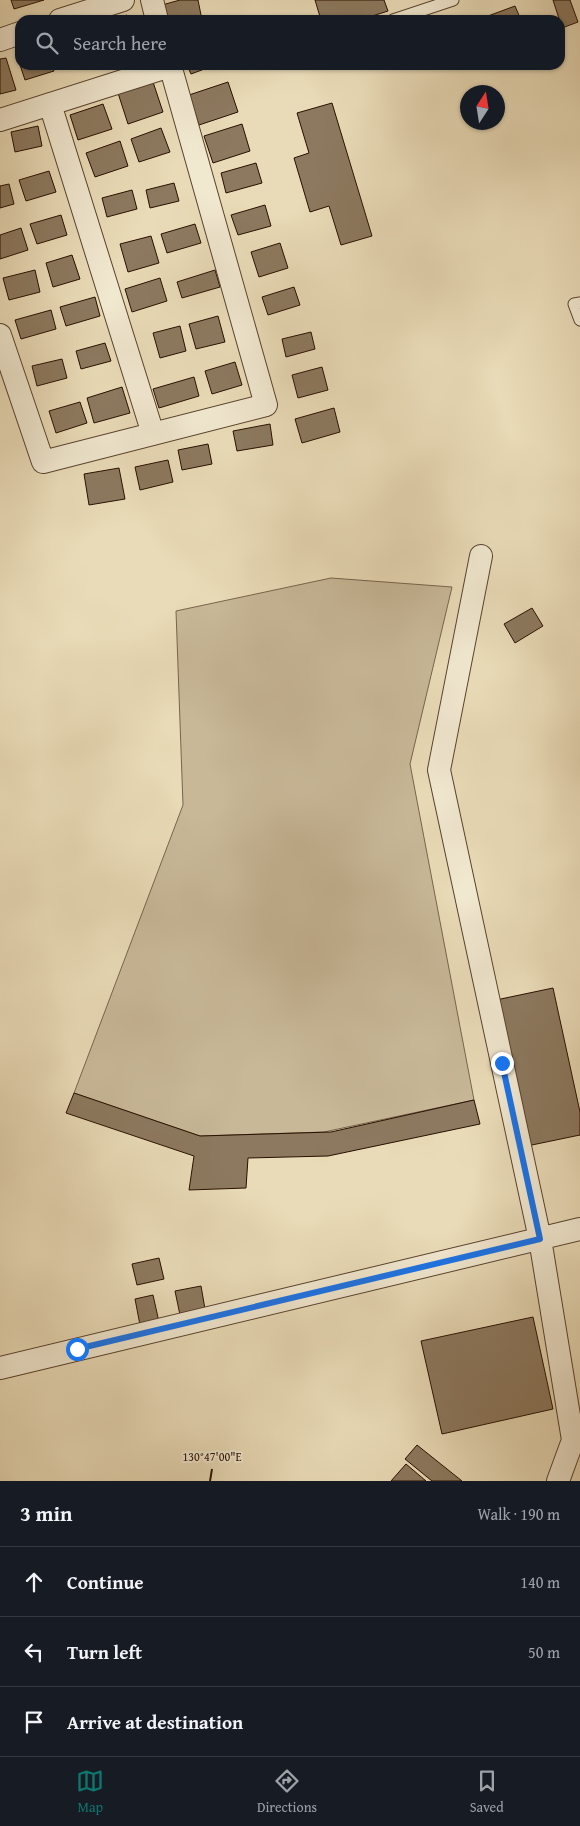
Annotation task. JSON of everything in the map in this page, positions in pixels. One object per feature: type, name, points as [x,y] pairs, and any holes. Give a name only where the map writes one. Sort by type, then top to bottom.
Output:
[{"type":"street","points":[[71,15],[96,4],[123,0]]},
{"type":"street","points":[[152,0],[156,15]]},
{"type":"street","points":[[0,40],[15,35]]},
{"type":"street","points":[[0,120],[157,70]]},
{"type":"street","points":[[0,335],[43,462],[266,405],[171,70]]},
{"type":"street","points":[[50,104],[153,434]]},
{"type":"street","points":[[481,556],[439,770],[540,1239],[573,1440],[558,1481]]},
{"type":"street","points":[[0,1368],[580,1229]]},
{"type":"lane","points":[[408,15],[454,0]]},
{"type":"lane","points":[[580,303],[574,304],[580,320]]},
{"type":"shaded area","points":[[331,578],[452,587],[410,764],[474,1100],[324,1132],[200,1136],[74,1093],[183,805],[176,611]]},
{"type":"building","points":[[11,0],[44,0],[14,9]]},
{"type":"building","points":[[180,0],[198,0],[201,15],[165,15],[162,5]]},
{"type":"building","points":[[315,0],[384,0],[388,11],[376,15],[320,15]]},
{"type":"building","points":[[553,0],[570,0],[578,22],[565,27],[565,15],[558,15]]},
{"type":"building","points":[[515,6],[519,15],[491,15]]},
{"type":"building","points":[[6,58],[16,90],[0,94],[0,59]]},
{"type":"building","points":[[22,70],[54,71],[25,80]]},
{"type":"building","points":[[189,70],[202,70],[191,74]]},
{"type":"building","points":[[153,82],[163,112],[128,124],[118,93]]},
{"type":"building","points":[[228,82],[238,112],[199,125],[189,95]]},
{"type":"building","points":[[332,103],[372,236],[341,245],[329,206],[310,212],[294,158],[309,153],[297,113]]},
{"type":"building","points":[[103,104],[112,129],[78,140],[70,115]]},
{"type":"building","points":[[242,124],[250,151],[213,163],[204,136]]},
{"type":"building","points":[[38,126],[42,146],[15,152],[11,132]]},
{"type":"building","points":[[161,128],[170,152],[139,162],[131,139]]},
{"type":"building","points":[[120,141],[128,166],[95,177],[86,153]]},
{"type":"building","points":[[256,163],[262,183],[226,193],[221,173]]},
{"type":"building","points":[[49,171],[56,192],[26,201],[19,180]]},
{"type":"building","points":[[174,183],[179,201],[150,208],[146,190]]},
{"type":"building","points":[[9,184],[14,204],[0,208],[0,186]]},
{"type":"building","points":[[132,190],[137,209],[107,217],[102,198]]},
{"type":"building","points":[[265,205],[271,226],[238,235],[231,215]]},
{"type":"building","points":[[61,215],[67,235],[37,244],[30,224]]},
{"type":"building","points":[[195,224],[201,243],[167,253],[161,234]]},
{"type":"building","points":[[21,228],[28,250],[0,259],[0,235]]},
{"type":"building","points":[[151,236],[159,263],[128,272],[120,244]]},
{"type":"building","points":[[280,243],[288,268],[259,277],[251,252]]},
{"type":"building","points":[[72,255],[80,279],[53,287],[46,263]]},
{"type":"building","points":[[35,270],[40,292],[9,300],[3,278]]},
{"type":"building","points":[[215,270],[220,287],[182,298],[177,282]]},
{"type":"building","points":[[160,278],[167,301],[132,312],[125,289]]},
{"type":"building","points":[[294,287],[300,305],[268,315],[262,297]]},
{"type":"building","points":[[95,297],[100,316],[66,326],[60,307]]},
{"type":"building","points":[[51,310],[56,329],[21,339],[15,320]]},
{"type":"building","points":[[218,316],[225,342],[196,349],[189,324]]},
{"type":"building","points":[[180,326],[186,351],[160,358],[153,333]]},
{"type":"building","points":[[311,332],[315,349],[286,357],[282,339]]},
{"type":"building","points":[[105,343],[111,361],[81,369],[76,351]]},
{"type":"building","points":[[62,359],[67,378],[37,386],[32,366]]},
{"type":"building","points":[[235,362],[242,385],[212,394],[205,371]]},
{"type":"building","points":[[322,367],[328,390],[298,398],[292,375]]},
{"type":"building","points":[[194,377],[199,396],[159,408],[153,389]]},
{"type":"building","points":[[122,387],[130,413],[94,423],[87,398]]},
{"type":"building","points":[[80,402],[87,423],[56,433],[49,411]]},
{"type":"building","points":[[334,408],[340,432],[302,443],[295,419]]},
{"type":"building","points":[[270,424],[273,445],[237,451],[233,431]]},
{"type":"building","points":[[208,444],[212,464],[182,470],[178,450]]},
{"type":"building","points":[[168,460],[173,482],[140,490],[135,467]]},
{"type":"building","points":[[119,468],[125,499],[89,505],[84,474]]},
{"type":"building","points":[[532,608],[543,626],[515,643],[504,624]]},
{"type":"building","points":[[553,988],[580,1112],[580,1135],[527,1146],[496,1000]]},
{"type":"building","points":[[74,1093],[200,1136],[331,1132],[474,1100],[480,1124],[328,1156],[248,1158],[246,1188],[189,1190],[194,1156],[66,1113]]},
{"type":"building","points":[[159,1258],[164,1279],[137,1285],[132,1264]]},
{"type":"building","points":[[201,1286],[205,1309],[180,1315],[175,1291]]},
{"type":"building","points":[[153,1295],[159,1322],[140,1325],[135,1299]]},
{"type":"building","points":[[533,1317],[553,1409],[442,1434],[421,1341]]},
{"type":"building","points":[[417,1445],[462,1481],[432,1481],[405,1459]]},
{"type":"building","points":[[406,1464],[426,1481],[391,1481]]},
{"type":"route","points":[[77,1349],[540,1239],[502,1063]]}]
